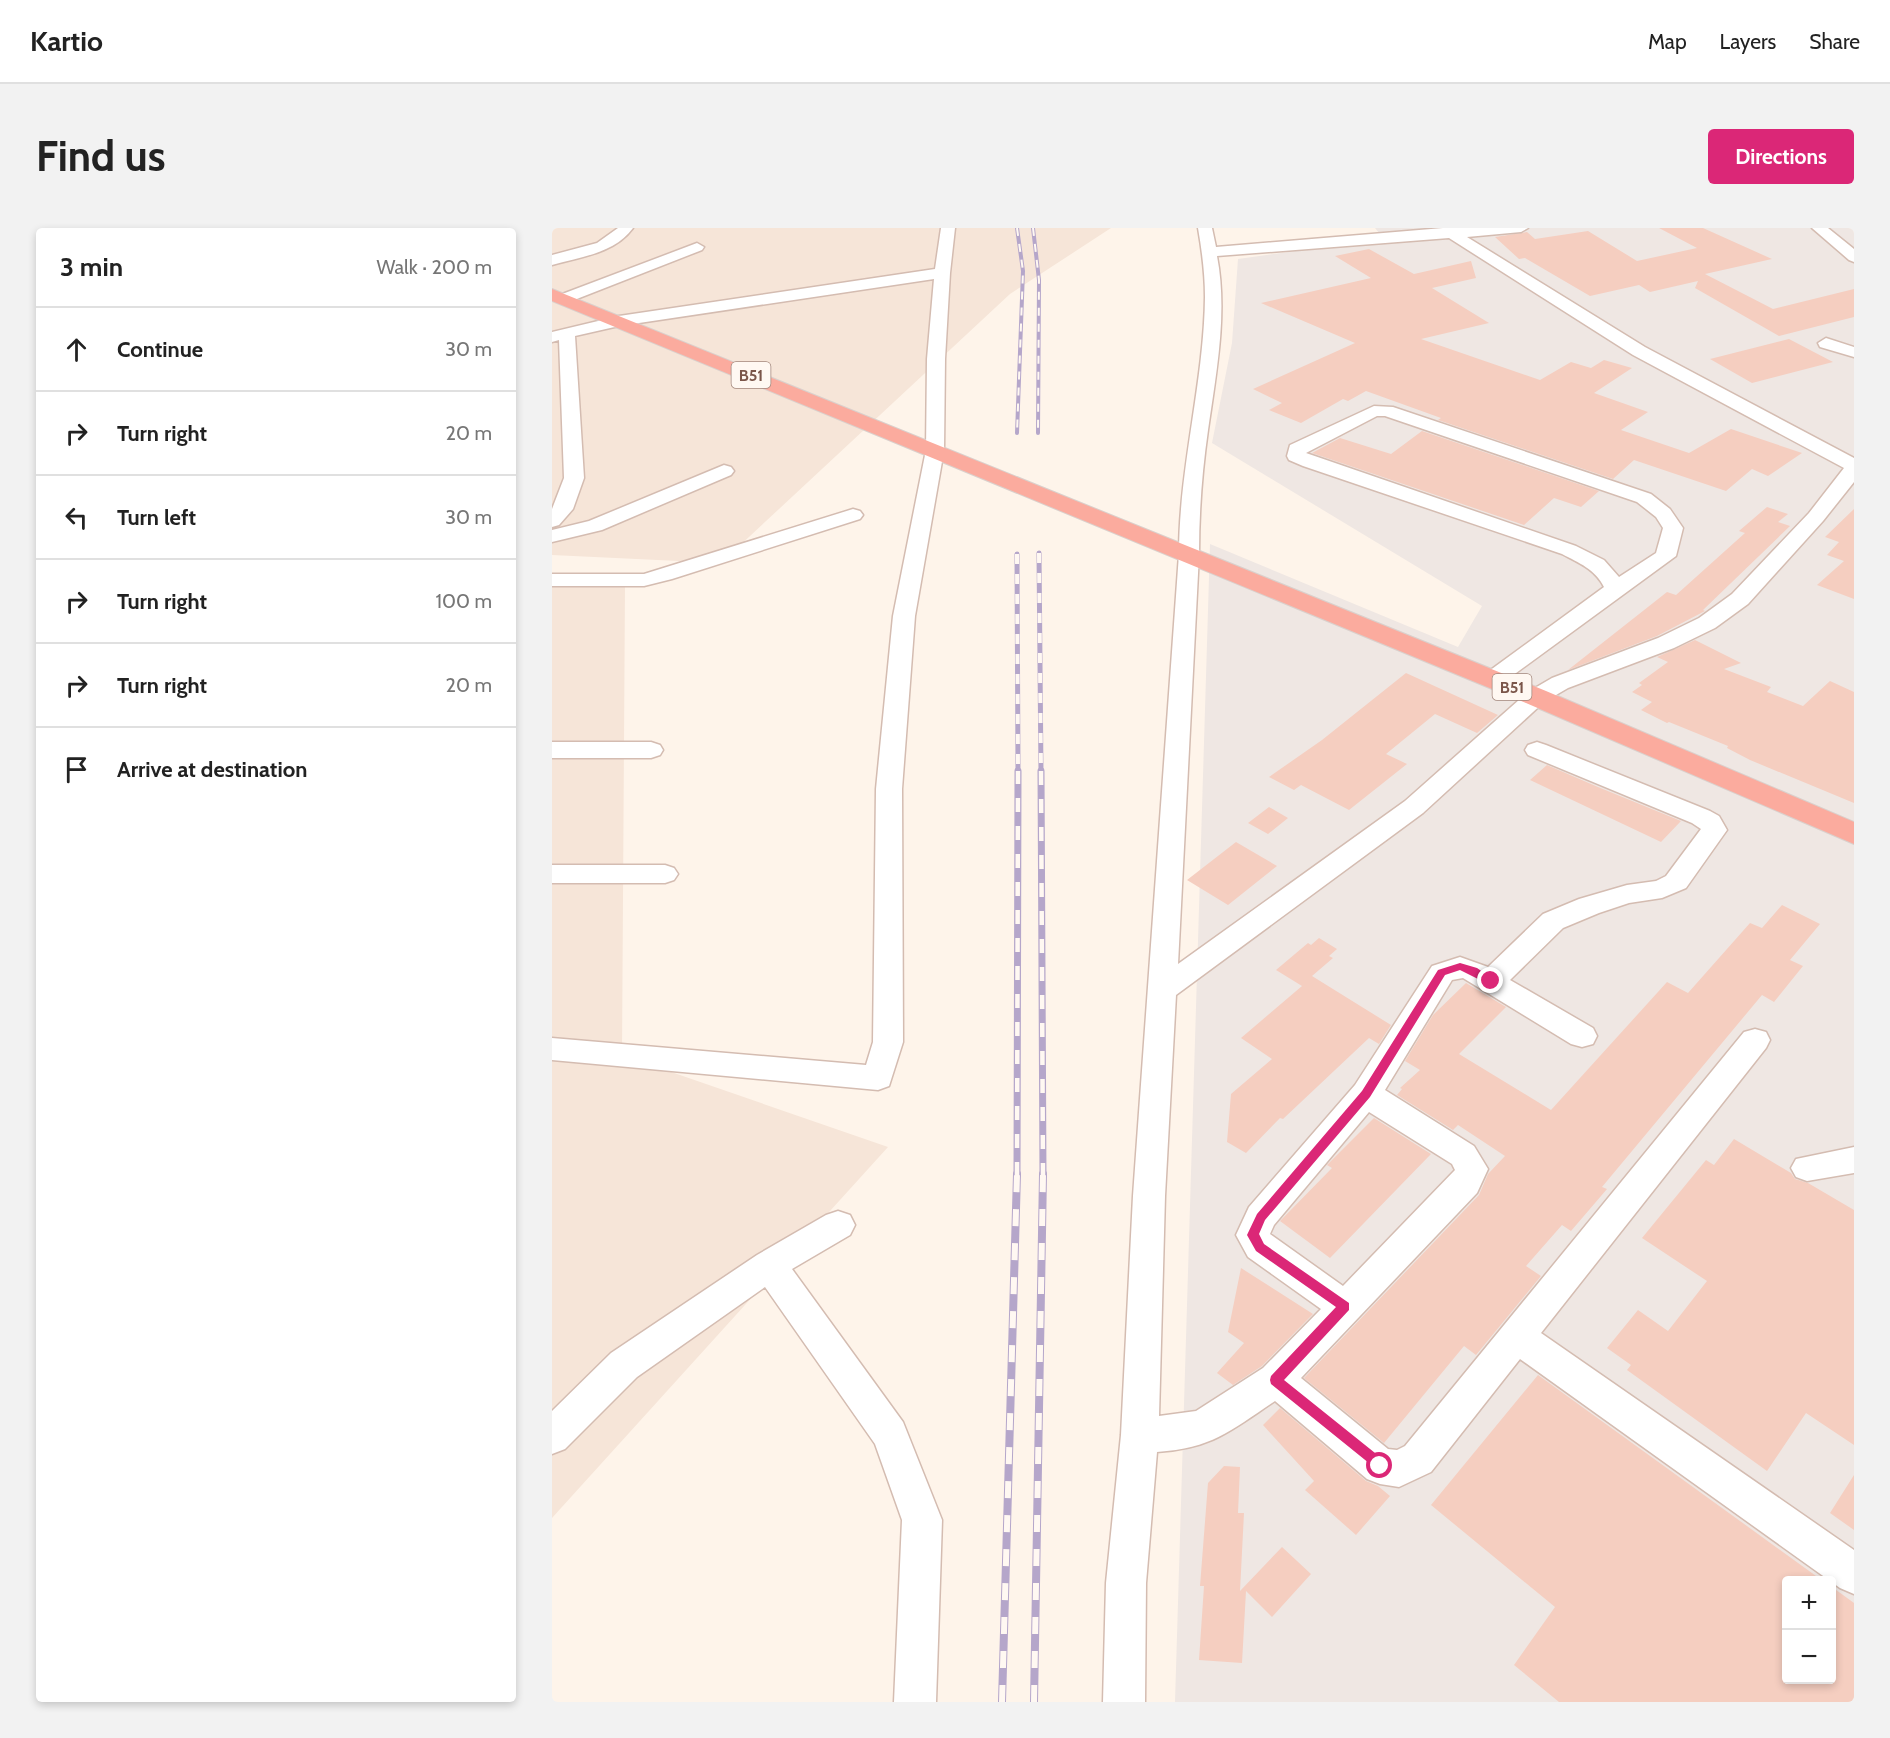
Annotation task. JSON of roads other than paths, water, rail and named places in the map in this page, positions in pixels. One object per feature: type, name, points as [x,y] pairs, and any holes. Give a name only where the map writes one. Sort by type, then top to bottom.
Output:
[{"type":"highway","name":"B51","points":[[558,297],[1493,679],[1854,834]]},
{"type":"street","points":[[552,260],[606,243],[621,236],[626,228]]},
{"type":"street","points":[[552,1049],[878,1078],[888,1042],[889,789],[904,616],[935,450],[936,359],[942,273],[948,228]]},
{"type":"street","points":[[1124,1702],[1126,1583],[1140,1435],[1149,1196],[1189,554],[1190,499],[1212,348],[1211,252],[1205,228]]},
{"type":"street","points":[[1371,228],[1383,239]]},
{"type":"street","points":[[1211,252],[1383,239],[1451,231],[1521,228]]},
{"type":"street","points":[[1819,228],[1854,256]]},
{"type":"street","points":[[1162,990],[1414,807],[1536,697],[1560,683],[1666,643],[1707,623],[1740,599],[1816,517],[1852,474],[1638,351],[1451,231]]},
{"type":"street","points":[[558,297],[620,277],[697,247]]},
{"type":"street","points":[[656,263],[678,271]]},
{"type":"street","points":[[552,521],[563,509],[574,478],[560,335],[618,321],[942,273]]},
{"type":"street","points":[[620,277],[646,286]]},
{"type":"street","points":[[1826,343],[1854,352]]},
{"type":"street","points":[[1493,679],[1615,589],[1666,556],[1673,528],[1663,513],[1644,498],[1387,411],[1374,411],[1297,449],[1296,456],[1311,462],[1569,550],[1594,562],[1608,574],[1615,589]]},
{"type":"street","points":[[552,536],[595,526],[724,471]]},
{"type":"street","points":[[552,580],[644,580],[853,515]]},
{"type":"street","points":[[552,750],[651,750]]},
{"type":"street","points":[[1491,981],[1554,921],[1589,906],[1627,894],[1662,889],[1676,882],[1714,830],[1710,822],[1701,817],[1537,750]]},
{"type":"street","points":[[552,874],[665,874]]},
{"type":"street","points":[[1345,1307],[1260,1247],[1253,1235],[1261,1217],[1366,1094],[1442,973],[1460,967],[1473,971],[1582,1036]]},
{"type":"street","points":[[1276,1380],[1380,1466],[1399,1469],[1418,1459],[1755,1040]]},
{"type":"street","points":[[1140,1435],[1186,1432],[1206,1426],[1276,1380],[1465,1183],[1472,1169],[1463,1155],[1366,1094]]},
{"type":"street","points":[[1807,1168],[1854,1160]]},
{"type":"street","points":[[552,1436],[624,1365],[769,1265],[838,1225]]},
{"type":"street","points":[[769,1265],[890,1434],[922,1520],[915,1702]]},
{"type":"street","points":[[1516,1336],[1854,1574]]},
{"type":"railway","points":[[1017,228],[1023,271],[1017,433]]},
{"type":"railway","points":[[1033,228],[1039,280],[1038,433]]},
{"type":"railway","points":[[1039,553],[1041,773]]},
{"type":"railway","points":[[1017,554],[1018,772]]},
{"type":"railway","points":[[1041,771],[1043,1174]]},
{"type":"railway","points":[[1017,1176],[1018,772]]},
{"type":"railway","points":[[1002,1702],[1017,1174]]},
{"type":"railway","points":[[1034,1702],[1043,1174]]}]
